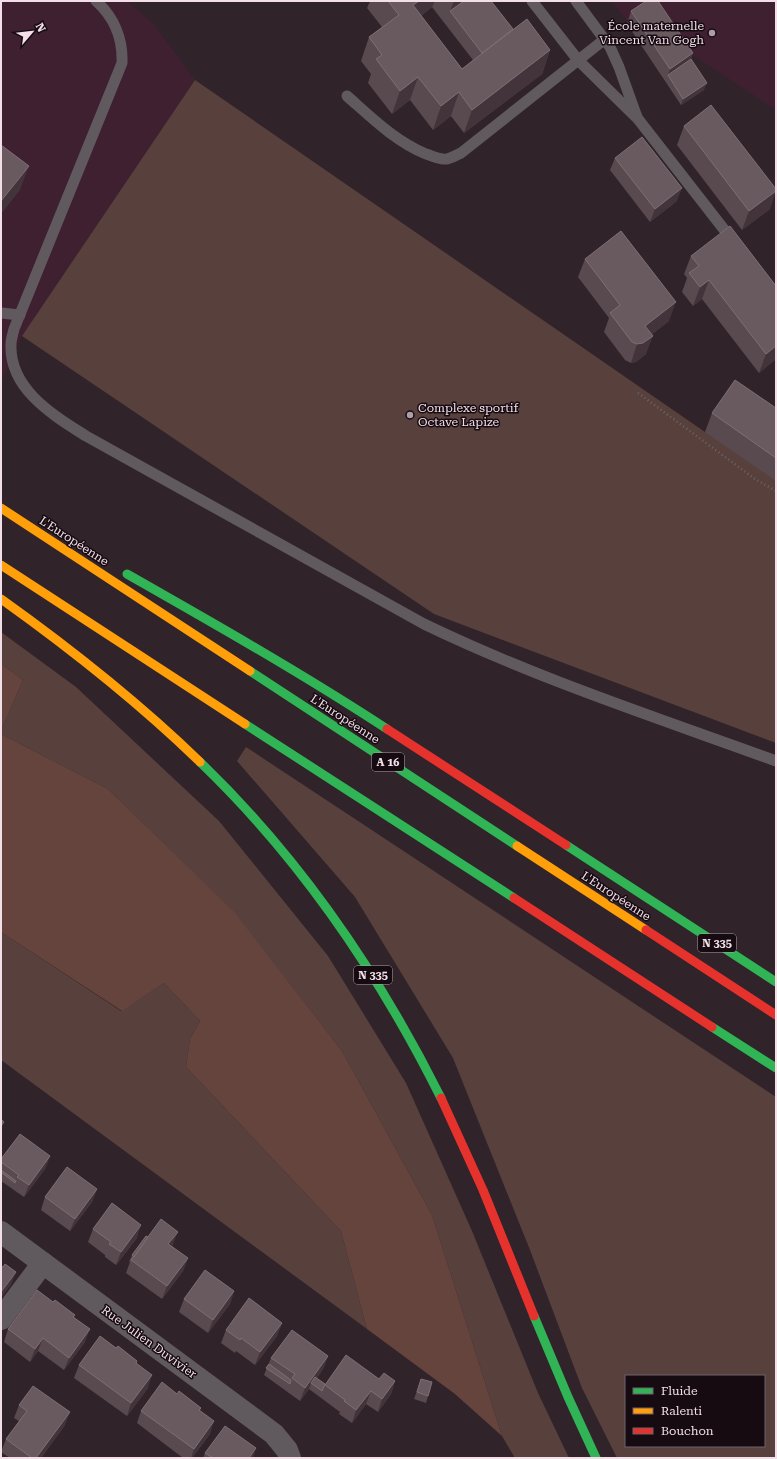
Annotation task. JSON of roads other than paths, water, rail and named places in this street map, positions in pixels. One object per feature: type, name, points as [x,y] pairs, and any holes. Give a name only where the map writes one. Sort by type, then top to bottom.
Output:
[{"type":"highway","points":[[1,503],[69,542]]},
{"type":"highway","name":"L'Européenne","points":[[1,508],[776,1016]]},
{"type":"highway","points":[[1,565],[776,1068]]},
{"type":"highway","name":"N 335","points":[[117,569],[267,654],[320,686],[776,982]]},
{"type":"highway","name":"N 335","points":[[1,599],[126,694],[216,777],[278,846],[333,915],[392,1006],[441,1097],[474,1168],[555,1365],[596,1458]]},
{"type":"street","name":"Rue Julien Duvivier","points":[[1,1232],[274,1434],[287,1450],[290,1458]]},
{"type":"street","points":[[1,1319],[43,1264]]},
{"type":"lane","points":[[96,1],[103,7],[116,29],[121,41],[122,63],[14,329],[11,344],[12,359],[24,386],[46,410],[86,436],[407,615],[521,668],[776,761]]},
{"type":"lane","points":[[532,1],[578,60],[638,119],[738,247]]},
{"type":"lane","points":[[576,1],[610,47],[638,119]]},
{"type":"lane","points":[[347,96],[396,138],[414,149],[441,159],[447,159],[461,153],[605,39]]},
{"type":"lane","points":[[1,313],[20,315]]},
{"type":"place","name":"École maternelle Vincent Van Gogh","points":[[712,33]]},
{"type":"place","name":"Complexe sportif Octave Lapize","points":[[410,415]]}]
